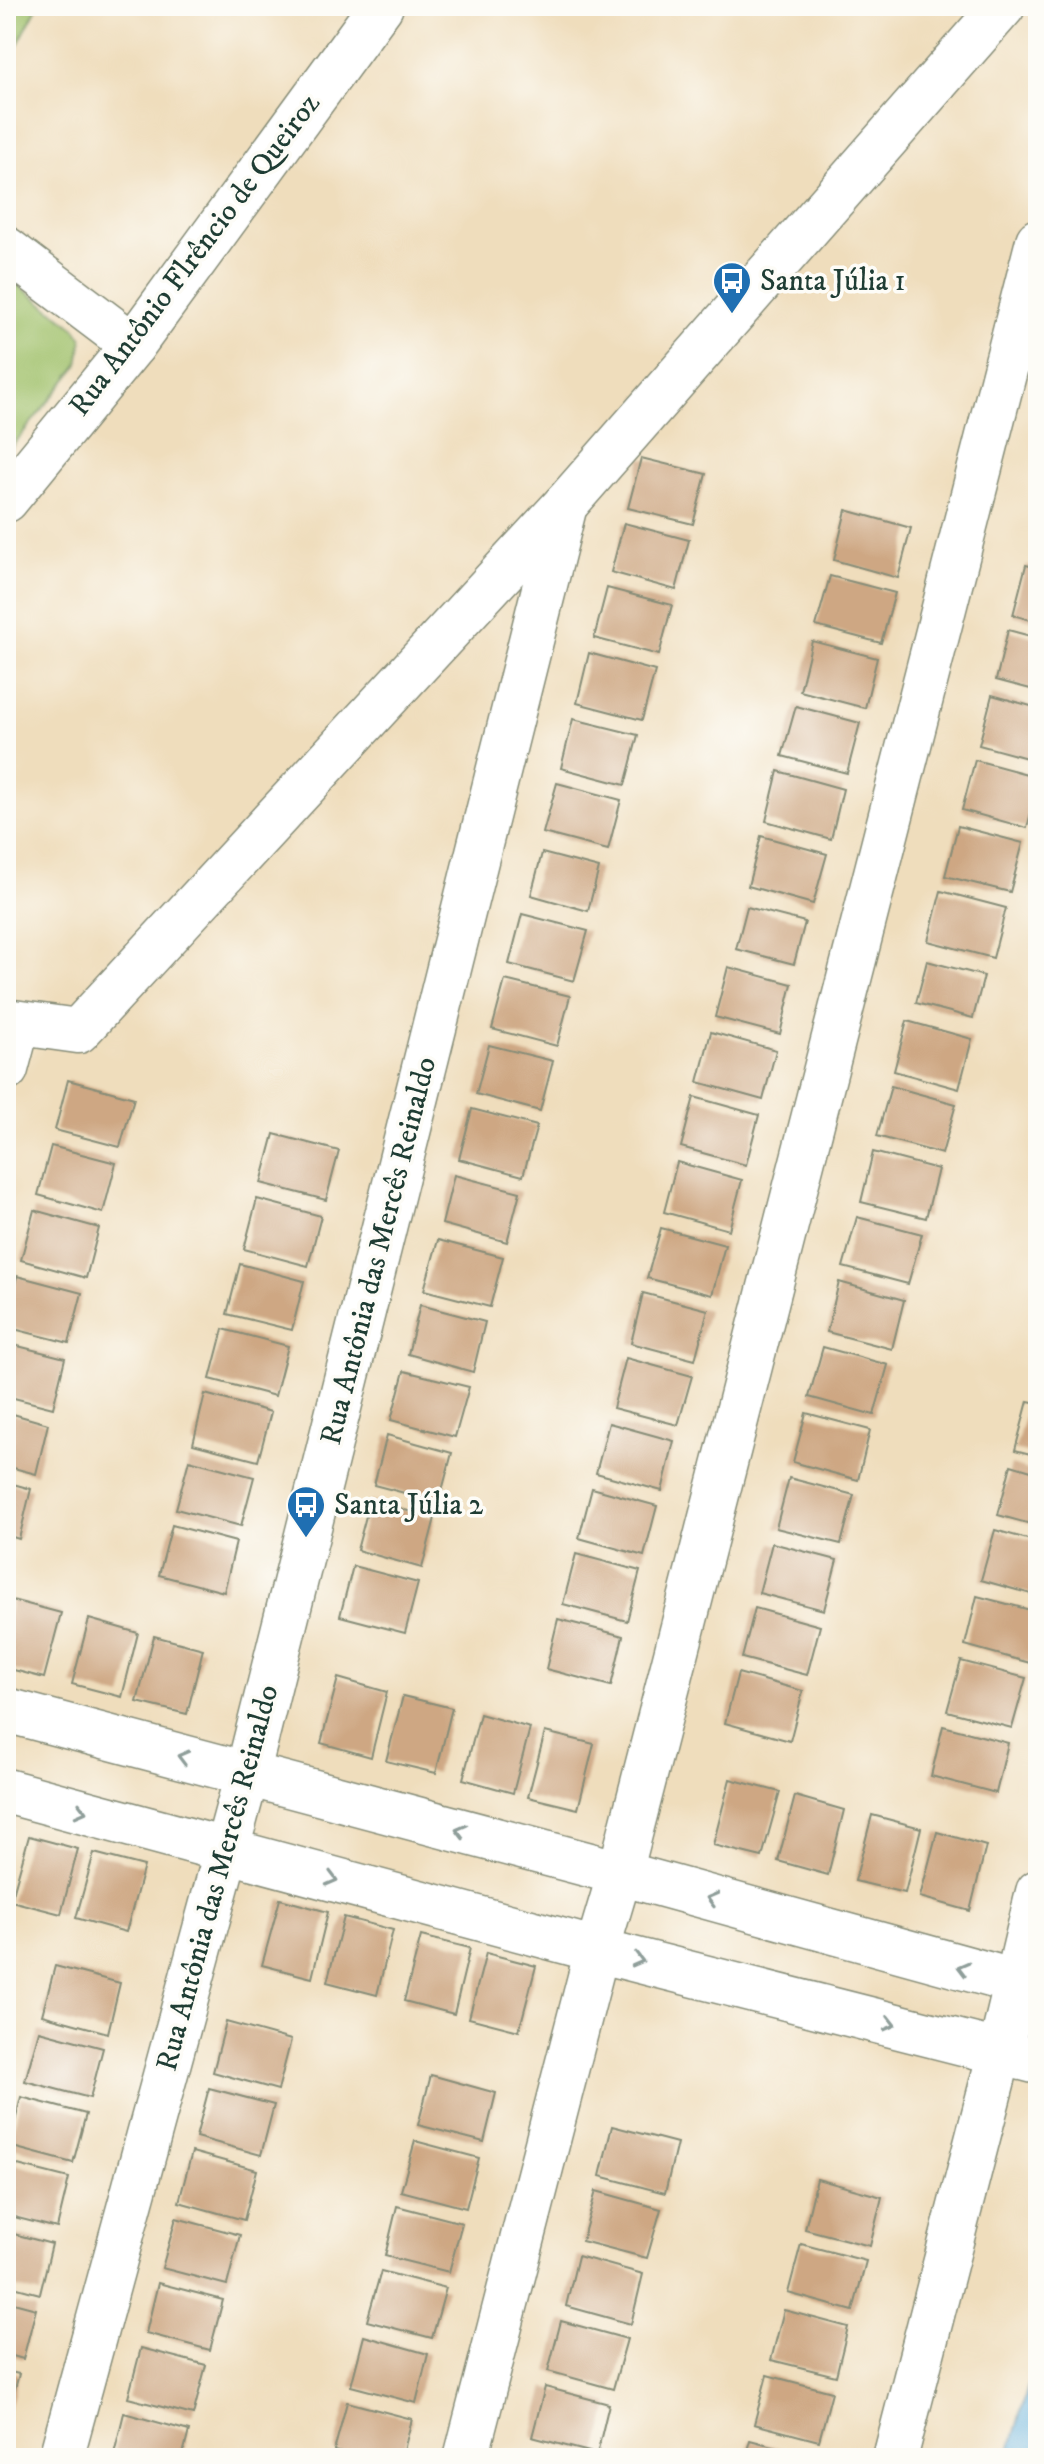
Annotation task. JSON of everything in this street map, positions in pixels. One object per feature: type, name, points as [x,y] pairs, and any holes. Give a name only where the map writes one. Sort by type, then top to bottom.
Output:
[{"type":"street","name":"Rua Antônio Flrêncio de Queiroz","points":[[6,500],[133,345],[381,6]]},
{"type":"street","points":[[6,1069],[12,1022],[78,1031],[565,505],[1003,6]]},
{"type":"street","points":[[466,2458],[597,1950],[620,1873],[1038,241]]},
{"type":"street","points":[[6,249],[133,345]]},
{"type":"street","name":"Rua Antônia das Mercês Reinaldo","points":[[61,2458],[247,1775],[565,505]]},
{"type":"street","points":[[6,1710],[1027,1985]]},
{"type":"street","points":[[6,1791],[597,1950],[1019,2057]]},
{"type":"street","points":[[895,2458],[1019,2057],[1038,1892]]},
{"type":"green space","points":[[6,6],[38,6],[6,67]]},
{"type":"green space","points":[[6,276],[74,327],[82,339],[78,365],[6,454]]},
{"type":"water","points":[[1038,2350],[1038,2458],[1008,2458]]},
{"type":"building","points":[[641,458],[706,474],[693,524],[628,508]]},
{"type":"building","points":[[846,510],[911,528],[898,578],[834,560]]},
{"type":"building","points":[[624,523],[689,540],[676,590],[611,572]]},
{"type":"building","points":[[1026,565],[1038,568],[1038,622],[1013,615]]},
{"type":"building","points":[[830,576],[895,593],[881,643],[816,626]]},
{"type":"building","points":[[607,588],[672,605],[659,655],[594,638]]},
{"type":"building","points":[[1008,630],[1038,638],[1038,691],[996,680]]},
{"type":"building","points":[[812,641],[877,658],[865,708],[800,691]]},
{"type":"building","points":[[589,653],[655,671],[642,720],[577,703]]},
{"type":"building","points":[[992,695],[1038,708],[1038,761],[979,745]]},
{"type":"building","points":[[796,706],[860,723],[847,773],[782,756]]},
{"type":"building","points":[[573,719],[638,735],[625,785],[561,768]]},
{"type":"building","points":[[975,760],[1038,777],[1027,828],[962,810]]},
{"type":"building","points":[[778,771],[843,789],[831,839],[766,821]]},
{"type":"building","points":[[557,783],[621,800],[608,850],[543,833]]},
{"type":"building","points":[[958,826],[1023,843],[1010,892],[945,876]]},
{"type":"building","points":[[761,836],[827,854],[813,904],[748,886]]},
{"type":"building","points":[[542,853],[599,868],[588,911],[531,895]]},
{"type":"building","points":[[941,891],[1006,908],[993,958],[928,941]]},
{"type":"building","points":[[747,907],[805,922],[794,964],[736,949]]},
{"type":"building","points":[[522,914],[588,931],[574,981],[509,964]]},
{"type":"building","points":[[927,961],[984,976],[973,1018],[916,1003]]},
{"type":"building","points":[[728,967],[792,984],[780,1034],[715,1017]]},
{"type":"building","points":[[505,980],[570,996],[557,1046],[492,1029]]},
{"type":"building","points":[[907,1021],[972,1039],[959,1089],[894,1071]]},
{"type":"building","points":[[711,1032],[776,1050],[763,1100],[698,1082]]},
{"type":"building","points":[[489,1045],[553,1061],[540,1111],[476,1094]]},
{"type":"building","points":[[68,1080],[134,1098],[120,1147],[55,1130]]},
{"type":"building","points":[[891,1086],[956,1104],[942,1154],[877,1136]]},
{"type":"building","points":[[694,1097],[759,1115],[746,1165],[681,1147]]},
{"type":"building","points":[[472,1109],[537,1126],[523,1176],[459,1159]]},
{"type":"building","points":[[274,1134],[339,1151],[326,1200],[261,1183]]},
{"type":"building","points":[[51,1146],[116,1163],[103,1213],[38,1195]]},
{"type":"building","points":[[873,1152],[938,1169],[926,1218],[861,1202]]},
{"type":"building","points":[[677,1162],[742,1180],[729,1230],[664,1212]]},
{"type":"building","points":[[454,1175],[520,1192],[507,1242],[442,1224]]},
{"type":"building","points":[[257,1199],[321,1216],[308,1266],[244,1249]]},
{"type":"building","points":[[34,1210],[99,1228],[86,1278],[21,1260]]},
{"type":"building","points":[[857,1217],[922,1234],[908,1284],[843,1267]]},
{"type":"building","points":[[661,1228],[725,1245],[712,1295],[647,1278]]},
{"type":"building","points":[[438,1240],[503,1257],[490,1307],[424,1290]]},
{"type":"building","points":[[240,1264],[304,1281],[292,1330],[227,1314]]},
{"type":"building","points":[[17,1276],[82,1293],[69,1343],[6,1327]]},
{"type":"building","points":[[839,1282],[904,1300],[892,1349],[827,1332]]},
{"type":"building","points":[[643,1293],[708,1310],[695,1360],[631,1343]]},
{"type":"building","points":[[420,1305],[485,1322],[473,1372],[408,1354]]},
{"type":"building","points":[[223,1329],[288,1346],[275,1396],[210,1379]]},
{"type":"building","points":[[6,1343],[65,1358],[53,1408],[6,1396]]},
{"type":"building","points":[[823,1347],[888,1365],[874,1415],[809,1397]]},
{"type":"building","points":[[626,1358],[692,1376],[678,1425],[613,1408]]},
{"type":"building","points":[[404,1371],[469,1387],[455,1437],[391,1420]]},
{"type":"building","points":[[205,1394],[271,1412],[258,1461],[193,1444]]},
{"type":"building","points":[[1028,1401],[1038,1403],[1038,1456],[1015,1450]]},
{"type":"building","points":[[6,1412],[48,1424],[36,1474],[6,1466]]},
{"type":"building","points":[[806,1413],[870,1430],[858,1480],[793,1462]]},
{"type":"building","points":[[609,1423],[674,1441],[662,1491],[596,1473]]},
{"type":"building","points":[[387,1435],[452,1453],[439,1502],[374,1485]]},
{"type":"building","points":[[189,1460],[254,1477],[241,1526],[176,1509]]},
{"type":"building","points":[[1011,1465],[1038,1473],[1038,1526],[998,1515]]},
{"type":"building","points":[[789,1478],[854,1495],[841,1544],[776,1528]]},
{"type":"building","points":[[6,1482],[31,1489],[19,1539],[6,1535]]},
{"type":"building","points":[[592,1488],[657,1506],[644,1556],[579,1538]]},
{"type":"building","points":[[370,1501],[435,1518],[422,1568],[357,1550]]},
{"type":"building","points":[[172,1525],[236,1542],[224,1592],[159,1575]]},
{"type":"building","points":[[995,1530],[1038,1542],[1038,1596],[981,1580]]},
{"type":"building","points":[[772,1543],[837,1560],[824,1610],[759,1593]]},
{"type":"building","points":[[576,1554],[640,1571],[627,1621],[563,1604]]},
{"type":"building","points":[[353,1566],[418,1583],[405,1633],[340,1616]]},
{"type":"building","points":[[977,1596],[1038,1612],[1038,1630],[1030,1663],[965,1645]]},
{"type":"building","points":[[12,1600],[61,1613],[44,1678],[6,1668],[6,1624]]},
{"type":"building","points":[[755,1608],[820,1626],[807,1675],[742,1658]]},
{"type":"building","points":[[89,1619],[138,1633],[122,1697],[72,1684]]},
{"type":"building","points":[[558,1619],[623,1636],[611,1686],[546,1669]]},
{"type":"building","points":[[154,1636],[203,1649],[187,1714],[137,1702]]},
{"type":"building","points":[[961,1661],[1026,1678],[1012,1728],[947,1711]]},
{"type":"building","points":[[738,1673],[803,1691],[790,1741],[725,1723]]},
{"type":"building","points":[[338,1678],[387,1692],[371,1757],[321,1743]]},
{"type":"building","points":[[403,1696],[452,1708],[436,1773],[386,1761]]},
{"type":"building","points":[[480,1714],[530,1728],[513,1793],[463,1779]]},
{"type":"building","points":[[943,1726],[1008,1743],[996,1793],[931,1776]]},
{"type":"building","points":[[545,1732],[594,1744],[578,1809],[528,1797]]},
{"type":"building","points":[[730,1779],[780,1792],[762,1857],[713,1845]]},
{"type":"building","points":[[795,1796],[844,1810],[828,1875],[778,1861]]},
{"type":"building","points":[[872,1815],[921,1828],[905,1893],[855,1881]]},
{"type":"building","points":[[937,1832],[986,1846],[970,1911],[920,1897]]},
{"type":"building","points":[[29,1836],[78,1849],[61,1914],[11,1901]]},
{"type":"building","points":[[94,1853],[144,1866],[126,1932],[76,1918]]},
{"type":"building","points":[[280,1899],[328,1912],[312,1978],[262,1965]]},
{"type":"building","points":[[344,1917],[393,1930],[377,1995],[327,1982]]},
{"type":"building","points":[[421,1936],[470,1948],[454,2014],[404,2001]]},
{"type":"building","points":[[486,1953],[536,1966],[519,2031],[469,2018]]},
{"type":"building","points":[[55,1966],[120,1983],[108,2033],[42,2015]]},
{"type":"building","points":[[226,2022],[291,2040],[278,2090],[213,2072]]},
{"type":"building","points":[[39,2031],[103,2048],[90,2098],[25,2081]]},
{"type":"building","points":[[431,2075],[496,2093],[484,2142],[418,2125]]},
{"type":"building","points":[[209,2088],[274,2105],[261,2155],[196,2137]]},
{"type":"building","points":[[21,2097],[86,2114],[73,2163],[9,2146]]},
{"type":"building","points":[[612,2126],[677,2143],[665,2193],[600,2176]]},
{"type":"building","points":[[415,2141],[479,2158],[466,2208],[401,2191]]},
{"type":"building","points":[[192,2152],[257,2170],[244,2220],[179,2202]]},
{"type":"building","points":[[6,2162],[69,2178],[57,2228],[6,2215]]},
{"type":"building","points":[[817,2179],[882,2197],[870,2246],[805,2229]]},
{"type":"building","points":[[596,2191],[661,2209],[647,2258],[582,2241]]},
{"type":"building","points":[[397,2206],[462,2223],[449,2272],[385,2256]]},
{"type":"building","points":[[176,2218],[240,2235],[227,2285],[162,2268]]},
{"type":"building","points":[[6,2232],[52,2244],[40,2294],[6,2285]]},
{"type":"building","points":[[801,2244],[866,2261],[853,2311],[788,2293]]},
{"type":"building","points":[[578,2256],[643,2274],[631,2324],[566,2306]]},
{"type":"building","points":[[381,2271],[446,2288],[432,2338],[367,2321]]},
{"type":"building","points":[[158,2283],[223,2300],[210,2350],[146,2333]]},
{"type":"building","points":[[6,2301],[36,2309],[23,2359],[6,2354]]},
{"type":"building","points":[[784,2310],[848,2327],[836,2376],[771,2360]]},
{"type":"building","points":[[561,2321],[627,2339],[613,2389],[548,2371]]},
{"type":"building","points":[[364,2336],[428,2354],[416,2403],[351,2386]]},
{"type":"building","points":[[141,2348],[206,2365],[193,2415],[128,2398]]},
{"type":"building","points":[[6,2371],[19,2374],[7,2419],[6,2419]]},
{"type":"building","points":[[767,2375],[832,2392],[819,2441],[754,2424]]},
{"type":"building","points":[[545,2387],[609,2404],[597,2454],[532,2437]]},
{"type":"building","points":[[347,2402],[412,2419],[402,2458],[361,2458],[334,2451]]},
{"type":"building","points":[[124,2413],[189,2431],[182,2458],[113,2458]]},
{"type":"building","points":[[750,2440],[814,2457],[814,2458],[745,2458]]},
{"type":"place","name":"Santa Júlia 1","points":[[732,315]]},
{"type":"place","name":"Santa Júlia 2","points":[[306,1539]]}]
